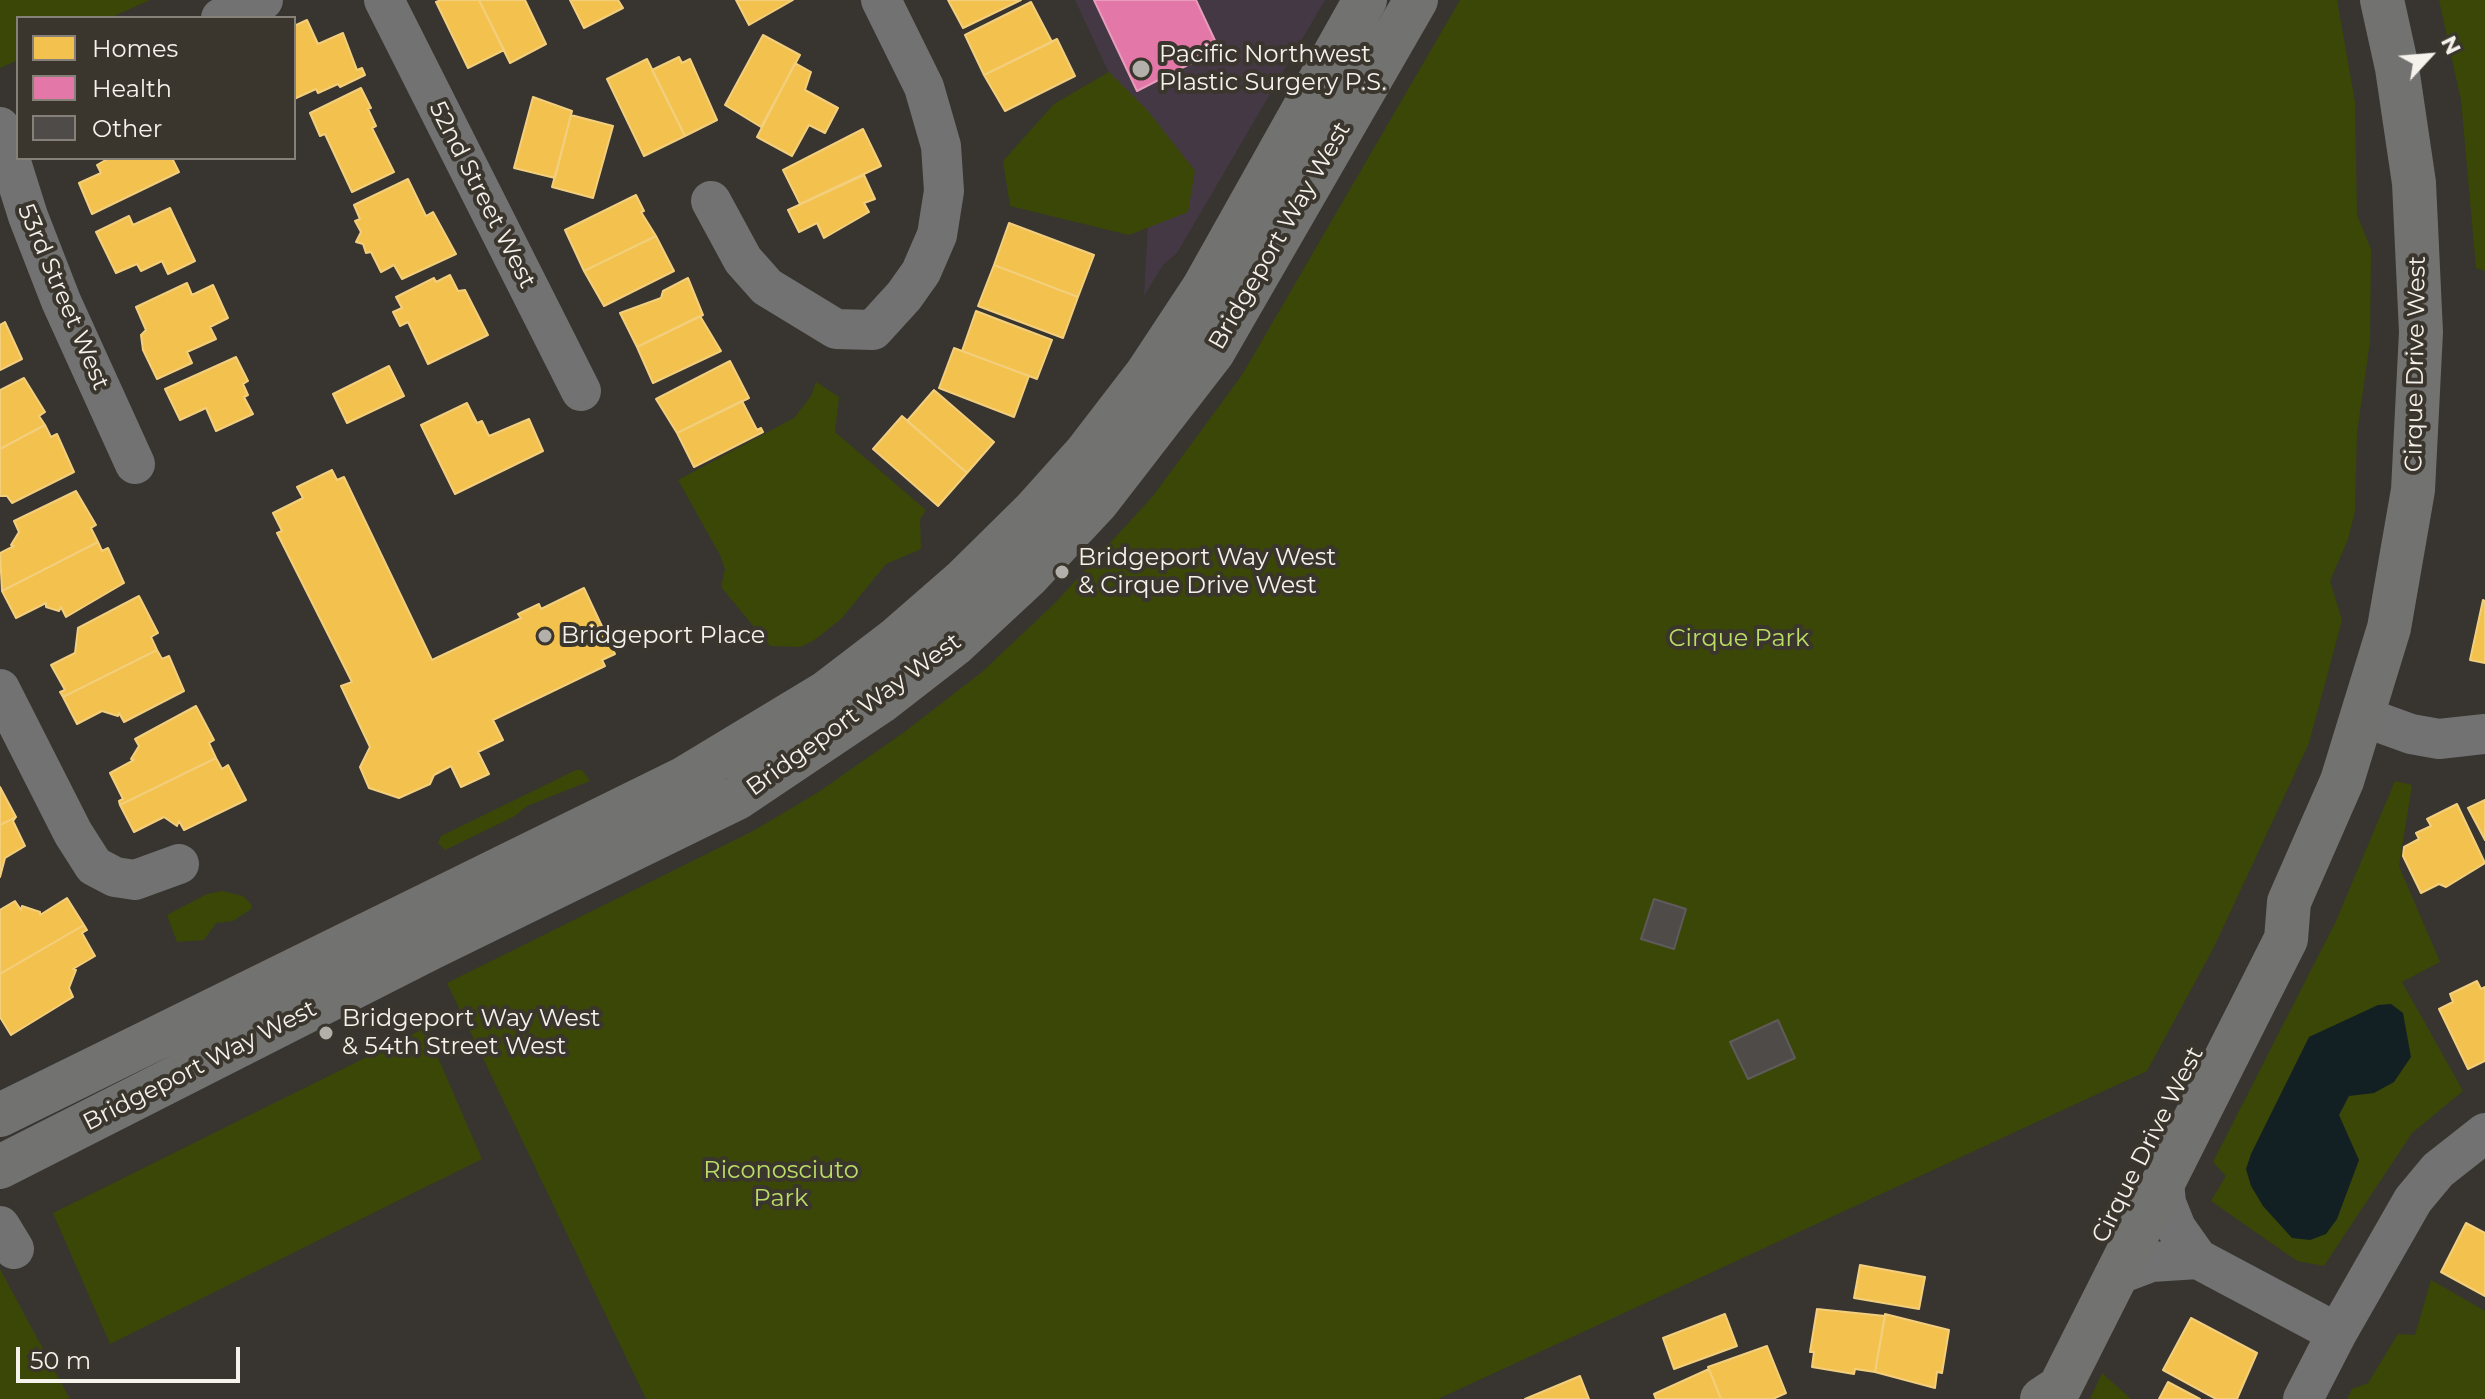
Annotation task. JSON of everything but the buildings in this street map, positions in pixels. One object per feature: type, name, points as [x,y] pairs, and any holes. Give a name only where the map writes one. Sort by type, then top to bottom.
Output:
[{"type":"main road","name":"Bridgeport Way West","points":[[0,1115],[683,779],[827,692],[895,640],[1034,511],[1086,453],[1146,375],[1204,287],[1365,0]]},
{"type":"main road","name":"Bridgeport Way West","points":[[0,1167],[431,948],[737,798],[880,702],[956,643],[1027,577],[1097,502],[1213,352],[1416,0]]},
{"type":"main road","name":"Cirque Drive West","points":[[2042,1399],[2060,1387],[2286,939],[2289,902],[2342,781],[2364,717],[2399,582],[2413,490],[2420,398],[2419,257],[2414,183],[2399,78],[2382,0]]},
{"type":"main road","name":"Cirque Drive West","points":[[2030,1399],[2030,1378],[2055,1324],[2258,929],[2289,902]]},
{"type":"street","points":[[226,16],[263,0]]},
{"type":"street","name":"52nd Street West","points":[[384,0],[581,391]]},
{"type":"street","points":[[711,201],[743,260],[767,287],[836,329],[873,330],[904,296],[921,272],[937,235],[944,191],[942,161],[924,87],[881,0]]},
{"type":"street","name":"53rd Street West","points":[[0,127],[28,216],[61,301],[135,464]]},
{"type":"street","points":[[0,689],[73,833],[94,866],[115,877],[135,880],[179,864]]},
{"type":"street","points":[[2364,717],[2411,734],[2439,739],[2485,734]]},
{"type":"street","points":[[2303,1399],[2413,1200],[2438,1170],[2485,1133]]},
{"type":"street","points":[[2164,1182],[2166,1203],[2176,1228],[2198,1259],[2337,1333]]},
{"type":"street","points":[[2114,1276],[2151,1262],[2198,1259]]},
{"type":"shaded area","points":[[1075,0],[1325,0],[1177,253],[1163,265],[1144,296],[1148,224],[1131,120]]},
{"type":"shaded area","points":[[2391,1004],[2403,1013],[2411,1057],[2394,1082],[2374,1093],[2349,1096],[2339,1115],[2359,1160],[2337,1219],[2326,1234],[2310,1240],[2292,1238],[2263,1206],[2251,1186],[2246,1169],[2251,1154],[2309,1037],[2378,1005]]},
{"type":"green space","points":[[0,0],[150,0],[114,16],[16,16],[16,61],[0,68]]},
{"type":"green space","name":"Cirque Park","points":[[1460,0],[2337,0],[2355,102],[2357,215],[2371,249],[2370,341],[2357,432],[2355,511],[2348,539],[2330,581],[2342,620],[2309,743],[2214,947],[2147,1071],[1438,1399],[646,1399],[447,983],[753,831],[817,793],[903,733],[982,672],[1056,602],[1153,496],[1242,375]]},
{"type":"green space","points":[[2439,0],[2485,0],[2485,271],[2476,268],[2461,100]]},
{"type":"green space","points":[[1109,72],[1148,111],[1195,171],[1188,212],[1129,235],[1010,206],[1003,161],[1054,104]]},
{"type":"green space","points":[[816,382],[839,397],[835,432],[926,510],[920,519],[921,549],[886,564],[841,619],[813,641],[800,647],[770,646],[721,587],[725,569],[720,555],[678,480],[794,418],[811,396]]},
{"type":"green space","points":[[576,770],[582,770],[590,781],[527,806],[515,816],[445,850],[438,843],[441,836]]},
{"type":"green space","points":[[2395,781],[2412,785],[2399,866],[2440,962],[2402,982],[2463,1091],[2412,1133],[2324,1266],[2297,1261],[2211,1201],[2226,1176],[2213,1162],[2336,921]]},
{"type":"green space","points":[[222,891],[243,896],[252,905],[251,909],[233,921],[216,923],[204,940],[177,942],[167,915],[207,894]]},
{"type":"green space","points":[[425,1028],[482,1159],[110,1344],[53,1213]]},
{"type":"green space","points":[[0,1269],[70,1399],[0,1399]]},
{"type":"green space","points":[[2431,1280],[2485,1311],[2485,1399],[2347,1399],[2352,1389],[2368,1383],[2398,1334],[2415,1335]]},
{"type":"green space","points":[[2102,1373],[2131,1399],[2090,1399]]},
{"type":"place","name":"Pacific Northwest Plastic Surgery P.S.","points":[[1141,69]]},
{"type":"place","name":"Bridgeport Way West & Cirque Drive West","points":[[1062,572]]},
{"type":"place","name":"Bridgeport Place","points":[[545,636]]},
{"type":"place","name":"Bridgeport Way West & 54th Street West","points":[[326,1033]]},
{"type":"park label","name":"Riconosciuto Park","points":[[781,1185]]}]
